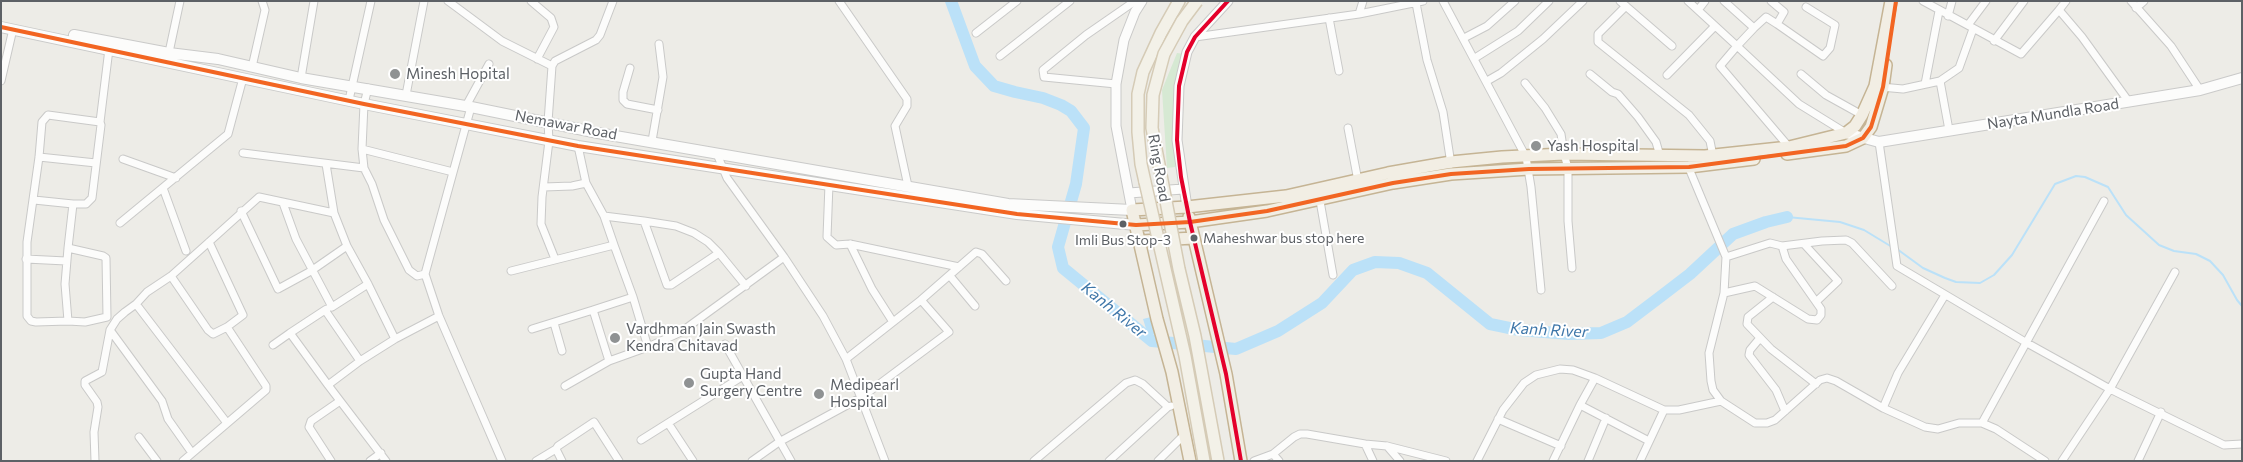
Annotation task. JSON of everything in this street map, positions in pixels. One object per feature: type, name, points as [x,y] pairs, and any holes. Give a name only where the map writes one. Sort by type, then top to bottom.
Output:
[{"type":"highway","points":[[1190,461],[1185,434],[1174,406],[1172,372],[1157,319],[1141,241],[1132,210],[1320,201],[1358,181],[1388,173],[1451,168],[1526,157],[1564,154],[1713,156],[1789,147],[1846,133],[1855,126],[1879,86],[1891,1]]},
{"type":"highway","points":[[1136,225],[1190,222],[1346,189],[1393,183],[1451,168],[1688,167],[1846,146],[1863,138],[1871,127],[1896,1]]},
{"type":"highway","points":[[1187,207],[1211,318],[1226,374],[1242,461]]},
{"type":"highway","points":[[1141,241],[1193,238]]},
{"type":"main road","name":"Ring Road","points":[[1179,1],[1161,33],[1143,72],[1138,94],[1138,132],[1141,164],[1185,356],[1204,461]]},
{"type":"main road","name":"Ring Road","points":[[1197,1],[1182,21],[1164,54],[1153,94],[1152,128],[1179,269],[1196,336],[1218,461]]},
{"type":"main road","name":"Nemawar Road","points":[[1,22],[168,58],[218,59],[301,78],[368,88],[717,154],[1008,204],[1048,204],[1096,209],[1132,210]]},
{"type":"main road","points":[[1,27],[109,49],[168,58],[243,78],[549,141],[1045,217],[1136,225]]},
{"type":"main road","name":"Nayta Mundla Road","points":[[1846,133],[1879,142],[2200,90],[2242,78]]},
{"type":"street","points":[[168,58],[180,1]]},
{"type":"street","points":[[252,68],[265,10],[262,1]]},
{"type":"street","points":[[301,78],[314,1]]},
{"type":"street","points":[[348,100],[371,1]]},
{"type":"street","points":[[406,95],[424,1]]},
{"type":"street","points":[[448,1],[502,42],[552,66]]},
{"type":"street","points":[[531,1],[553,22],[554,27],[538,59]]},
{"type":"street","points":[[555,259],[541,224],[549,141],[548,122],[552,66],[555,61],[596,40],[600,35],[613,1]]},
{"type":"street","points":[[839,1],[907,99],[907,106],[895,126],[908,186]]},
{"type":"street","points":[[976,33],[1017,1]]},
{"type":"street","points":[[1000,56],[1070,1]]},
{"type":"street","points":[[1116,84],[1044,77],[1043,70],[1086,35],[1135,1]]},
{"type":"street","points":[[1132,210],[1116,126],[1116,84],[1124,40],[1135,12],[1142,1]]},
{"type":"street","points":[[1187,207],[1177,140],[1178,94],[1187,52],[1195,36],[1228,1]]},
{"type":"street","points":[[1359,14],[1363,1]]},
{"type":"street","points":[[1195,36],[1359,14],[1416,4],[1423,1]]},
{"type":"street","points":[[1443,1],[1526,157],[1529,169],[1541,290]]},
{"type":"street","points":[[1464,38],[1487,26],[1515,1]]},
{"type":"street","points":[[1475,58],[1518,31],[1549,1]]},
{"type":"street","points":[[1487,81],[1501,73],[1543,39],[1583,1]]},
{"type":"street","points":[[1688,1],[1799,104],[1846,133]]},
{"type":"street","points":[[1698,10],[1705,1]]},
{"type":"street","points":[[1724,1],[1754,28]]},
{"type":"street","points":[[1771,1],[1784,12],[1777,24]]},
{"type":"street","points":[[1923,1],[2021,54],[2066,1]]},
{"type":"street","points":[[1948,16],[1952,1]]},
{"type":"street","points":[[1879,86],[1903,90],[1940,81],[1959,68],[1971,27],[1986,1]]},
{"type":"street","points":[[1994,41],[2024,1]]},
{"type":"street","points":[[2131,1],[2171,46],[2200,90]]},
{"type":"street","points":[[2136,8],[2144,1]]},
{"type":"street","points":[[1672,46],[1623,3],[1598,34],[1598,42],[1689,115],[1710,141],[1713,156]]},
{"type":"street","points":[[1416,4],[1427,60],[1443,112],[1451,168]]},
{"type":"street","points":[[1789,147],[1720,66],[1766,17],[1822,56],[1830,48],[1835,25],[1806,7]]},
{"type":"street","points":[[2059,10],[2082,37],[2129,102]]},
{"type":"street","points":[[1925,84],[1939,11]]},
{"type":"street","points":[[1329,18],[1339,71]]},
{"type":"street","points":[[1667,74],[1715,26]]},
{"type":"street","points":[[1,80],[13,30]]},
{"type":"street","points":[[652,141],[662,77],[658,44]]},
{"type":"street","points":[[34,200],[73,204],[91,202],[101,134],[100,122],[109,49]]},
{"type":"street","points":[[489,64],[468,106],[468,123],[425,274],[439,316],[502,461]]},
{"type":"street","points":[[630,68],[623,92],[623,100],[627,104],[658,110]]},
{"type":"street","points":[[1590,74],[1612,92],[1618,94],[1638,116],[1656,142],[1660,156]]},
{"type":"street","points":[[1800,74],[1826,95],[1862,115]]},
{"type":"street","points":[[120,223],[228,134],[243,78]]},
{"type":"street","points":[[1940,81],[1949,130]]},
{"type":"street","points":[[1524,84],[1558,127],[1568,168],[1568,221],[1572,268]]},
{"type":"street","points":[[368,88],[364,104],[362,150],[364,168],[372,184],[384,220],[409,270],[416,276],[425,274]]},
{"type":"street","points":[[68,248],[106,258],[105,292],[108,313],[106,317],[102,320],[85,322],[31,321],[27,316],[26,259],[42,122],[47,115],[100,122]]},
{"type":"street","points":[[1348,128],[1358,181]]},
{"type":"street","points":[[1879,142],[1893,232],[1896,266],[2110,389],[2161,412],[2224,445],[2242,444]]},
{"type":"street","points":[[578,146],[586,183],[604,216],[633,297],[648,347]]},
{"type":"street","points":[[362,150],[453,172]]},
{"type":"street","points":[[243,153],[364,168]]},
{"type":"street","points":[[717,154],[722,169],[823,316],[846,359],[885,461]]},
{"type":"street","points":[[1683,156],[1726,257],[1724,293],[1708,353],[1717,396],[1755,424],[1767,423],[1775,420],[1816,384],[1827,378],[1836,381],[1883,408],[1925,427],[1938,429],[1959,422],[1982,423],[1996,429],[2045,461]]},
{"type":"street","points":[[39,157],[96,163]]},
{"type":"street","points":[[123,159],[176,178]]},
{"type":"street","points":[[326,164],[334,213],[348,246],[395,339]]},
{"type":"street","points":[[544,187],[586,183]]},
{"type":"street","points":[[829,184],[827,237],[836,245],[850,244],[959,266]]},
{"type":"street","points":[[163,188],[186,251]]},
{"type":"street","points":[[1129,193],[1184,189]]},
{"type":"street","points":[[95,461],[94,432],[98,407],[97,402],[85,385],[85,381],[102,372],[110,330],[117,319],[136,304],[147,292],[171,276],[241,211],[259,197],[334,213]]},
{"type":"street","points":[[1320,201],[1333,275]]},
{"type":"street","points":[[1982,423],[2104,201]]},
{"type":"street","points":[[283,203],[296,238],[328,309],[360,361]]},
{"type":"street","points":[[68,321],[66,261],[73,204]]},
{"type":"street","points":[[241,211],[278,289],[311,272],[348,246]]},
{"type":"street","points":[[604,216],[676,226],[694,232],[720,253],[746,286]]},
{"type":"street","points":[[644,221],[667,285],[670,285],[720,253]]},
{"type":"street","points":[[1726,257],[1770,243],[1782,246],[1846,240],[1852,243],[1892,286]]},
{"type":"street","points":[[171,276],[211,333],[227,328],[243,314],[209,242]]},
{"type":"street","points":[[850,244],[872,289],[893,322]]},
{"type":"street","points":[[1804,244],[1838,281],[1817,301]]},
{"type":"street","points":[[511,271],[614,245]]},
{"type":"street","points":[[1724,293],[1755,286],[1813,321],[1817,320],[1822,313],[1817,301],[1790,265],[1782,246]]},
{"type":"street","points":[[846,359],[979,251],[1006,281]]},
{"type":"street","points":[[565,386],[609,362],[681,332],[784,257]]},
{"type":"street","points":[[26,259],[66,261]]},
{"type":"street","points":[[2062,461],[2110,389],[2176,272]]},
{"type":"street","points":[[950,276],[975,306]]},
{"type":"street","points":[[272,345],[368,284]]},
{"type":"street","points":[[1883,408],[1907,358],[1945,295]]},
{"type":"street","points":[[532,330],[633,297]]},
{"type":"street","points":[[1773,297],[1748,317],[1746,321],[1760,338],[1816,384]]},
{"type":"street","points":[[752,461],[779,442],[862,397],[949,332],[921,300]]},
{"type":"street","points":[[136,304],[227,424]]},
{"type":"street","points":[[593,310],[609,362]]},
{"type":"street","points":[[328,385],[360,361],[395,339],[439,316]]},
{"type":"street","points":[[554,323],[562,351]]},
{"type":"street","points":[[183,461],[266,390],[266,386],[249,358],[227,328]]},
{"type":"street","points":[[110,330],[162,401],[168,419],[192,453]]},
{"type":"street","points":[[290,333],[386,461]]},
{"type":"street","points":[[1760,338],[1750,350],[1749,355],[1776,390],[1785,411]]},
{"type":"street","points":[[725,344],[791,461]]},
{"type":"street","points":[[1477,461],[1513,394],[1536,375],[1560,369],[1573,370],[1668,410],[1717,396]]},
{"type":"street","points":[[641,440],[744,376]]},
{"type":"street","points":[[1553,461],[1594,378]]},
{"type":"street","points":[[1034,461],[1126,383],[1135,380],[1174,406],[1109,461]]},
{"type":"street","points":[[331,461],[309,427],[311,421],[340,401]]},
{"type":"street","points":[[1580,405],[1649,441]]},
{"type":"street","points":[[1640,461],[1649,441],[1668,410]]},
{"type":"street","points":[[2138,461],[2161,412]]},
{"type":"street","points":[[1588,461],[1606,418]]},
{"type":"street","points":[[1498,419],[1561,446]]},
{"type":"street","points":[[536,461],[594,422],[619,461]]},
{"type":"street","points":[[668,423],[693,461]]},
{"type":"street","points":[[1158,461],[1185,434]]},
{"type":"street","points":[[1254,461],[1272,454],[1300,434],[1387,446],[1446,461]]},
{"type":"street","points":[[139,437],[157,461]]},
{"type":"street","points":[[1365,444],[1372,461]]},
{"type":"street","points":[[1387,446],[1400,461]]},
{"type":"street","points":[[556,449],[562,461]]},
{"type":"street","points":[[370,461],[381,453]]},
{"type":"street","points":[[1272,454],[1279,461]]},
{"type":"green space","points":[[1177,53],[1185,54],[1177,109],[1175,167],[1167,168],[1162,90]]},
{"type":"water","points":[[1151,317],[1156,334],[1148,335],[1143,319]]},
{"type":"waterway","name":"Kanh River","points":[[951,1],[975,66],[994,86],[1043,98],[1061,105],[1071,111],[1084,128],[1076,184],[1058,247],[1063,268],[1152,341],[1236,349],[1278,331],[1322,303],[1353,270],[1375,262],[1399,263],[1427,273],[1490,324],[1519,330],[1569,334],[1601,333],[1627,322],[1690,274],[1733,234],[1766,222],[1787,217]]},
{"type":"waterway","points":[[1897,249],[1923,268],[1945,278],[1956,282],[1980,283],[1994,275],[2012,255],[2055,184],[2076,176],[2085,177],[2108,187],[2126,215],[2159,245],[2174,251],[2196,254],[2210,261],[2223,275],[2242,306]]},
{"type":"waterway","points":[[1787,217],[1840,222],[1864,230],[1892,247]]},
{"type":"transit line","points":[[1228,1],[1195,37],[1187,52],[1179,86],[1177,140],[1181,177],[1226,374],[1241,461]]},
{"type":"transit line","points":[[1,27],[364,104],[578,146],[1017,214],[1136,225],[1190,222],[1267,211],[1393,183],[1451,174],[1529,169],[1689,167],[1846,146],[1863,138],[1871,127],[1883,87],[1896,1]]},
{"type":"place","name":"Minesh Hopital","points":[[395,74]]},
{"type":"place","name":"Yash Hospital","points":[[1536,146]]},
{"type":"place","name":"Imli Bus Stop-3","points":[[1123,224]]},
{"type":"place","name":"Maheshwar bus stop here","points":[[1194,238]]},
{"type":"place","name":"Vardhman Jain Swasth Kendra Chitavad","points":[[615,338]]},
{"type":"place","name":"Gupta Hand Surgery Centre","points":[[689,383]]},
{"type":"place","name":"Medipearl Hospital","points":[[819,394]]}]
